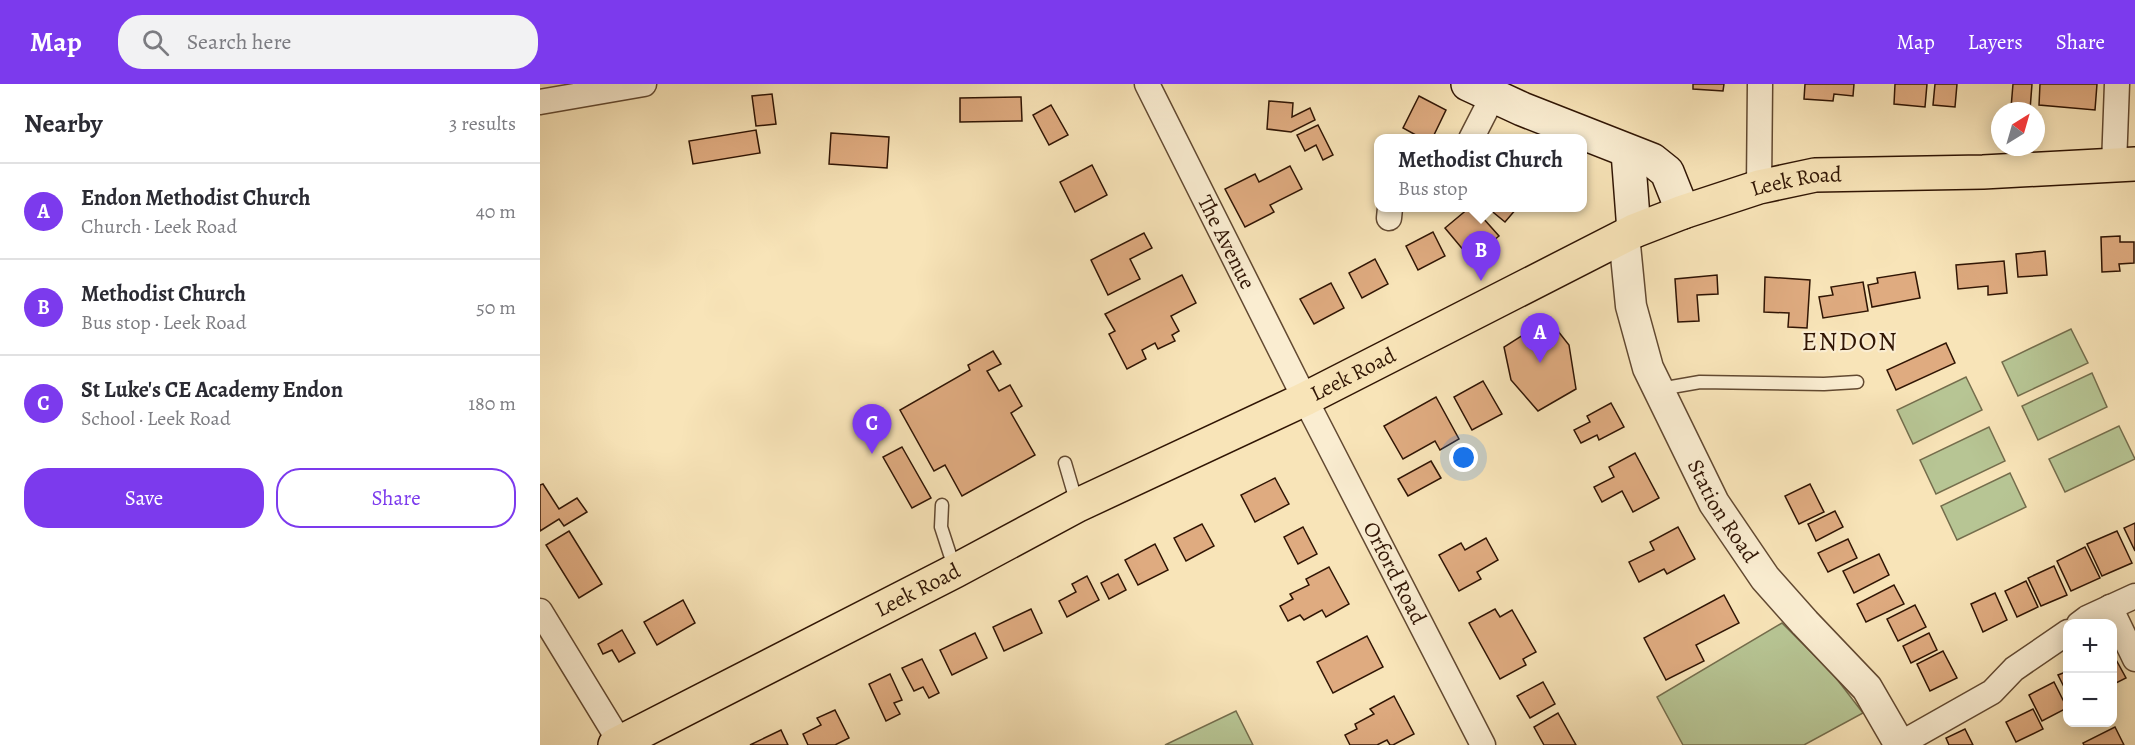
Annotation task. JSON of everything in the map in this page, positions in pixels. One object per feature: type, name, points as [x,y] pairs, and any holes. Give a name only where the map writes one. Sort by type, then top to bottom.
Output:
[{"type":"highway","name":"Leek Road","points":[[618,744],[955,571],[1078,505],[1305,399],[1629,233],[1683,212],[1759,187],[1815,174],[1983,172],[2124,164]]},
{"type":"main road","points":[[1481,90],[1522,110],[1583,134]]},
{"type":"main road","points":[[1587,136],[1652,160],[1667,172],[1683,212]]},
{"type":"main road","points":[[1628,152],[1629,233]]},
{"type":"street","points":[[540,102],[644,84]]},
{"type":"street","name":"The Avenue","points":[[1147,84],[1305,399]]},
{"type":"street","points":[[1759,187],[1760,84]]},
{"type":"street","points":[[2117,84],[2124,164]]},
{"type":"street","points":[[1472,134],[1481,90]]},
{"type":"street","name":"Station Road","points":[[1629,233],[1631,306],[1648,368],[1714,503],[1765,578],[1867,688],[1900,745]]},
{"type":"street","name":"Orford Road","points":[[1305,399],[1483,745]]},
{"type":"street","points":[[2088,619],[2135,596]]},
{"type":"street","points":[[2110,607],[2135,659]]},
{"type":"street","points":[[540,611],[618,744]]},
{"type":"street","points":[[1900,745],[1992,692],[2014,669],[2063,635]]},
{"type":"lane","points":[[1659,389],[1700,382],[1814,384],[1857,382]]},
{"type":"lane","points":[[1065,463],[1078,505]]},
{"type":"lane","points":[[942,505],[941,527],[955,571]]},
{"type":"green space","points":[[2071,329],[2088,363],[2018,396],[2002,362]]},
{"type":"green space","points":[[2092,373],[2107,407],[2038,440],[2022,406]]},
{"type":"green space","points":[[1966,377],[1982,410],[1913,444],[1897,410]]},
{"type":"green space","points":[[2119,426],[2135,459],[2065,492],[2049,459]]},
{"type":"green space","points":[[1989,427],[2005,461],[1936,494],[1920,460]]},
{"type":"green space","points":[[2010,473],[2026,507],[1957,540],[1941,506]]},
{"type":"green space","points":[[1782,623],[1833,674],[1863,713],[1804,745],[1683,745],[1657,697]]},
{"type":"green space","points":[[1236,711],[1253,745],[1165,745]]},
{"type":"building","points":[[1693,84],[1724,84],[1723,91],[1693,89]]},
{"type":"building","points":[[1805,84],[1854,84],[1853,96],[1834,94],[1833,101],[1804,99]]},
{"type":"building","points":[[1895,84],[1927,84],[1925,107],[1894,104]]},
{"type":"building","points":[[1935,84],[1957,84],[1955,107],[1933,105]]},
{"type":"building","points":[[2013,84],[2032,84],[2031,102],[2012,102]]},
{"type":"building","points":[[2040,84],[2097,84],[2095,110],[2045,106],[2045,102],[2039,102]]},
{"type":"building","points":[[772,94],[776,124],[756,126],[752,96]]},
{"type":"building","points":[[1419,96],[1446,110],[1434,134],[1414,134],[1403,128]]},
{"type":"building","points":[[1021,97],[1022,121],[960,122],[960,98]]},
{"type":"building","points":[[1269,101],[1293,103],[1292,117],[1310,108],[1315,120],[1291,132],[1267,129]]},
{"type":"building","points":[[1051,105],[1068,135],[1049,145],[1033,115]]},
{"type":"building","points":[[1318,125],[1333,155],[1323,160],[1316,145],[1305,151],[1297,135]]},
{"type":"building","points":[[756,130],[760,153],[693,164],[689,141]]},
{"type":"building","points":[[831,133],[889,137],[887,168],[829,164]]},
{"type":"building","points":[[1092,165],[1107,195],[1075,212],[1060,182]]},
{"type":"building","points":[[1290,166],[1302,189],[1270,205],[1274,212],[1245,227],[1225,189],[1255,174],[1259,182]]},
{"type":"building","points":[[1464,212],[1478,212],[1499,236],[1487,246],[1481,238],[1465,252],[1445,228]]},
{"type":"building","points":[[1493,212],[1514,212],[1505,222]]},
{"type":"building","points":[[1433,232],[1445,256],[1418,270],[1406,246]]},
{"type":"building","points":[[1144,233],[1152,248],[1130,259],[1140,279],[1108,295],[1091,260]]},
{"type":"building","points":[[2120,236],[2120,242],[2134,242],[2134,263],[2119,264],[2120,271],[2102,272],[2101,237]]},
{"type":"building","points":[[2045,251],[2047,275],[2018,277],[2016,254]]},
{"type":"building","points":[[1375,259],[1388,284],[1362,298],[1349,273]]},
{"type":"building","points":[[2004,261],[2007,293],[1988,295],[1988,286],[1958,289],[1956,265]]},
{"type":"building","points":[[1915,272],[1920,298],[1872,307],[1868,285],[1878,283],[1877,278]]},
{"type":"building","points":[[1182,275],[1196,303],[1171,316],[1179,331],[1172,335],[1175,341],[1158,349],[1155,343],[1142,350],[1146,359],[1127,369],[1109,334],[1115,331],[1105,314]]},
{"type":"building","points":[[1717,275],[1718,294],[1697,295],[1699,321],[1678,322],[1675,279]]},
{"type":"building","points":[[1765,277],[1810,280],[1807,328],[1788,327],[1789,313],[1764,312]]},
{"type":"building","points":[[1863,282],[1868,311],[1823,318],[1819,297],[1833,295],[1831,287]]},
{"type":"building","points":[[1331,283],[1344,308],[1314,324],[1300,299]]},
{"type":"building","points":[[1554,326],[1569,345],[1576,389],[1538,411],[1511,380],[1504,347],[1531,330],[1535,336]]},
{"type":"building","points":[[1946,343],[1955,363],[1896,390],[1887,370]]},
{"type":"building","points":[[993,351],[1001,364],[987,371],[999,391],[1010,385],[1022,406],[1011,413],[1035,455],[962,496],[945,465],[934,471],[900,410],[970,370],[968,365]]},
{"type":"building","points":[[1483,381],[1502,414],[1472,430],[1454,397]]},
{"type":"building","points":[[1436,397],[1459,439],[1440,450],[1435,441],[1403,459],[1384,426]]},
{"type":"building","points":[[1611,403],[1624,427],[1599,440],[1597,435],[1581,443],[1574,430],[1590,422],[1587,416]]},
{"type":"building","points":[[902,447],[931,498],[912,508],[883,457]]},
{"type":"building","points":[[1635,453],[1659,498],[1633,512],[1622,491],[1602,502],[1594,487],[1614,477],[1609,467]]},
{"type":"building","points":[[1431,461],[1441,478],[1408,496],[1398,479]]},
{"type":"building","points":[[1275,478],[1289,504],[1255,522],[1241,495]]},
{"type":"building","points":[[543,484],[559,509],[577,498],[587,512],[564,526],[559,519],[540,531],[540,485]]},
{"type":"building","points":[[1810,484],[1824,512],[1799,524],[1785,496]]},
{"type":"building","points":[[1835,511],[1843,527],[1816,541],[1808,524]]},
{"type":"building","points":[[2135,523],[2135,551],[2124,528]]},
{"type":"building","points":[[1202,524],[1214,546],[1186,561],[1174,538]]},
{"type":"building","points":[[1303,527],[1317,554],[1298,564],[1284,537]]},
{"type":"building","points":[[1678,527],[1695,559],[1667,574],[1664,569],[1639,582],[1629,562],[1654,550],[1650,542]]},
{"type":"building","points":[[569,531],[602,584],[579,598],[546,545]]},
{"type":"building","points":[[2117,531],[2132,563],[2102,576],[2087,544]]},
{"type":"building","points":[[1486,538],[1498,560],[1477,572],[1481,579],[1459,591],[1439,555],[1461,543],[1465,550]]},
{"type":"building","points":[[1848,539],[1857,558],[1828,572],[1818,553]]},
{"type":"building","points":[[1155,544],[1168,570],[1138,585],[1125,560]]},
{"type":"building","points":[[2085,547],[2100,578],[2071,591],[2057,561]]},
{"type":"building","points":[[1879,554],[1889,575],[1854,593],[1843,571]]},
{"type":"building","points":[[2054,566],[2067,595],[2041,606],[2028,578]]},
{"type":"building","points":[[1329,567],[1349,604],[1326,617],[1322,610],[1304,620],[1300,615],[1288,621],[1280,606],[1293,599],[1290,594],[1309,585],[1306,579]]},
{"type":"building","points":[[1118,574],[1126,590],[1109,599],[1101,583]]},
{"type":"building","points":[[1087,576],[1099,600],[1067,617],[1059,601],[1076,592],[1072,584]]},
{"type":"building","points":[[2026,581],[2038,607],[2017,617],[2005,591]]},
{"type":"building","points":[[1894,585],[1904,604],[1866,622],[1857,604]]},
{"type":"building","points":[[1995,593],[2007,620],[1983,632],[1971,604]]},
{"type":"building","points":[[1724,595],[1739,623],[1696,645],[1704,661],[1666,680],[1644,638]]},
{"type":"building","points":[[683,600],[695,623],[657,645],[644,622]]},
{"type":"building","points":[[1915,605],[1926,627],[1898,641],[1887,619]]},
{"type":"building","points":[[1031,609],[1042,633],[1004,651],[993,627]]},
{"type":"building","points":[[1495,609],[1500,617],[1512,610],[1536,652],[1523,659],[1526,665],[1500,679],[1469,623]]},
{"type":"building","points":[[622,630],[635,653],[619,662],[612,650],[603,654],[598,644]]},
{"type":"building","points":[[975,633],[987,658],[952,675],[940,650]]},
{"type":"building","points":[[1929,633],[1937,650],[1911,663],[1903,646]]},
{"type":"building","points":[[1367,636],[1383,667],[1333,693],[1317,662]]},
{"type":"building","points":[[1943,651],[1957,678],[1930,691],[1917,664]]},
{"type":"building","points":[[922,659],[939,693],[929,698],[923,687],[914,691],[902,668]]},
{"type":"building","points":[[2117,662],[2126,678],[2117,682]]},
{"type":"building","points":[[2063,673],[2063,685],[2058,675]]},
{"type":"building","points":[[890,674],[902,700],[894,703],[900,714],[886,721],[869,684]]},
{"type":"building","points":[[1543,682],[1555,704],[1530,718],[1517,696]]},
{"type":"building","points":[[2054,682],[2063,700],[2063,710],[2042,721],[2029,695]]},
{"type":"building","points":[[1394,696],[1414,734],[1393,745],[1390,745],[1387,740],[1377,745],[1350,745],[1345,735],[1357,729],[1355,724],[1374,714],[1370,709]]},
{"type":"building","points":[[2033,709],[2043,729],[2016,742],[2006,722]]},
{"type":"building","points":[[835,710],[849,738],[835,745],[808,745],[803,734],[821,725],[817,718]]},
{"type":"building","points":[[1558,713],[1576,745],[1544,745],[1534,727]]},
{"type":"building","points":[[2115,727],[2124,745],[2084,745],[2083,743]]},
{"type":"building","points":[[1965,729],[1973,745],[1949,745],[1946,738]]},
{"type":"building","points":[[781,730],[788,745],[750,745]]},
{"type":"place","name":"Methodist Church","points":[[1481,281]]},
{"type":"place","name":"Endon Methodist Church","points":[[1540,363]]},
{"type":"place","name":"St Luke's CE Academy Endon","points":[[872,454]]},
{"type":"district","name":"ENDON","points":[[1850,341]]}]
